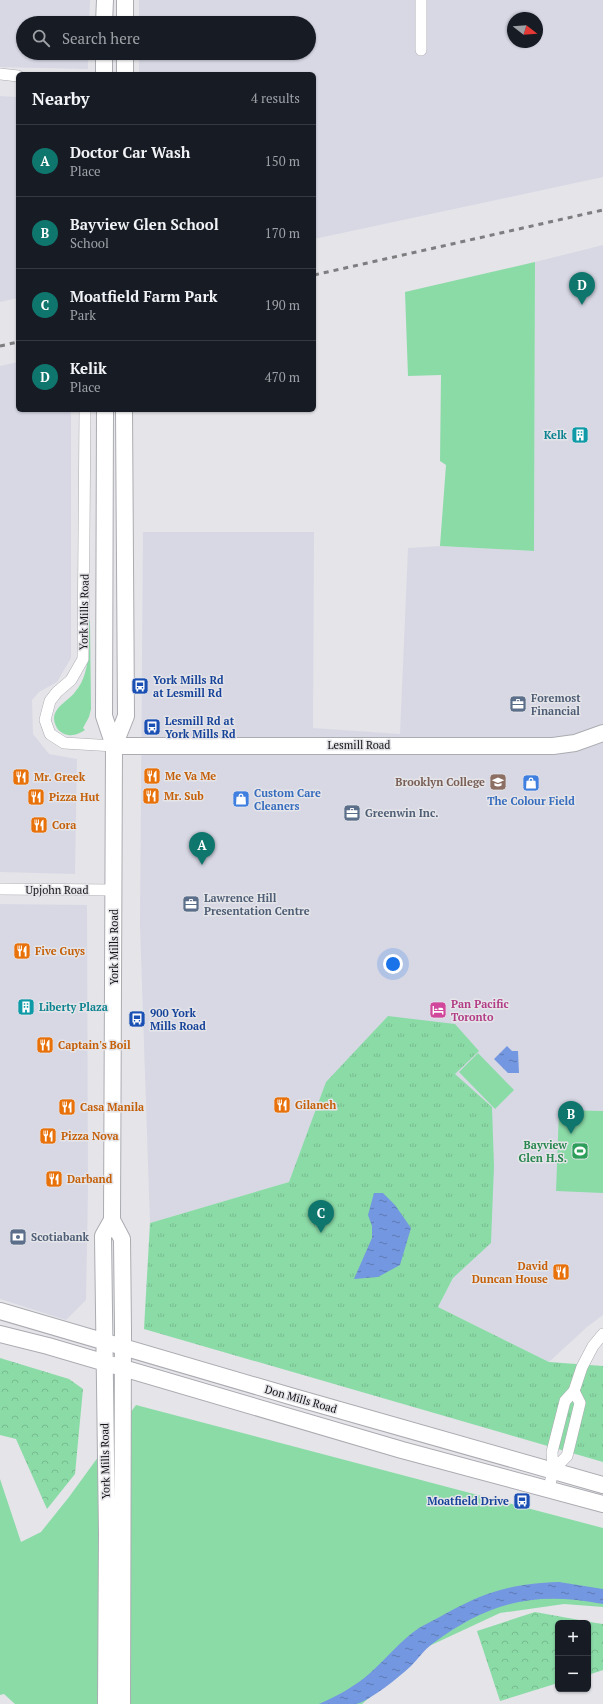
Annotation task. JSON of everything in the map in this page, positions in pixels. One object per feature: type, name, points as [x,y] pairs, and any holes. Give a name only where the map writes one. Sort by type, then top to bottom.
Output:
[{"type":"main road","points":[[104,16],[105,0]]},
{"type":"main road","points":[[126,0],[126,16]]},
{"type":"main road","points":[[104,60],[104,72]]},
{"type":"main road","points":[[125,60],[125,72]]},
{"type":"main road","name":"York Mills Road","points":[[104,412],[104,716],[114,746],[112,1220],[103,1236],[106,1704]]},
{"type":"main road","name":"York Mills Road","points":[[114,746],[126,716],[124,412]]},
{"type":"main road","name":"Lesmill Road","points":[[114,746],[553,746],[575,743],[603,733]]},
{"type":"main road","name":"York Mills Road","points":[[112,1220],[122,1238],[122,1704]]},
{"type":"main road","name":"Don Mills Road","points":[[0,1311],[123,1348],[603,1485]]},
{"type":"main road","name":"Don Mills Road","points":[[0,1334],[402,1450],[603,1504]]},
{"type":"street","points":[[421,0],[421,50]]},
{"type":"street","points":[[0,74],[16,76]]},
{"type":"street","name":"York Mills Road","points":[[85,412],[83,659],[71,680],[57,692],[50,701],[45,720],[50,734],[64,742],[114,746]]},
{"type":"street","name":"Upjohn Road","points":[[0,889],[113,890]]},
{"type":"street","points":[[548,1489],[553,1470],[552,1452],[565,1401],[574,1391],[587,1356],[603,1334]]},
{"type":"street","points":[[553,1470],[567,1456],[580,1403],[574,1391]]},
{"type":"shaded area","points":[[0,0],[90,0],[89,16],[16,16],[16,60],[88,60],[88,69],[0,67]]},
{"type":"shaded area","points":[[139,0],[603,0],[603,177],[316,239],[316,72],[139,72],[139,60],[316,60],[316,16],[139,16]]},
{"type":"shaded area","points":[[0,96],[16,97],[16,298],[0,302]]},
{"type":"shaded area","points":[[603,245],[603,1315],[587,1327],[549,1362],[438,1307],[453,1278],[289,1182],[150,1223],[140,925],[143,532],[314,532],[313,728],[400,734],[408,548],[440,546],[534,551],[535,262]]},
{"type":"shaded area","points":[[16,362],[16,412],[71,412],[71,658],[57,682],[39,692],[32,700],[33,734],[49,754],[77,759],[75,874],[0,872],[0,366]]},
{"type":"shaded area","points":[[0,904],[87,905],[88,1192],[86,1300],[66,1320],[0,1299]]},
{"type":"green space","points":[[535,262],[534,551],[440,546],[446,465],[440,461],[441,375],[408,376],[405,292]]},
{"type":"green space","points":[[88,621],[90,621],[91,709],[89,717],[83,728],[85,730],[75,735],[68,735],[64,734],[57,728],[54,715],[56,711],[77,690],[84,676],[87,667],[88,654]]},
{"type":"green space","points":[[388,1016],[455,1024],[479,1051],[455,1074],[492,1107],[494,1166],[491,1243],[453,1278],[438,1307],[549,1362],[603,1366],[603,1462],[144,1329],[150,1223],[289,1182],[326,1082]]},
{"type":"green space","points":[[478,1053],[514,1090],[495,1109],[459,1072]]},
{"type":"green space","name":"Bayview Glen H.S.","points":[[559,1110],[603,1111],[603,1193],[556,1191]]},
{"type":"green space","points":[[0,1358],[69,1379],[83,1389],[75,1474],[47,1509],[16,1439],[0,1435]]},
{"type":"green space","points":[[136,1405],[603,1528],[603,1607],[564,1604],[500,1613],[427,1647],[362,1704],[15,1704],[4,1694],[0,1695],[0,1479],[21,1542],[41,1532],[69,1497]]},
{"type":"green space","points":[[535,1612],[580,1620],[555,1620],[555,1684],[500,1701],[477,1631]]},
{"type":"green space","points":[[591,1622],[603,1624],[603,1670],[591,1674]]},
{"type":"water","points":[[507,1046],[512,1051],[518,1051],[519,1073],[508,1073],[494,1059]]},
{"type":"water","points":[[374,1193],[383,1193],[395,1205],[411,1228],[400,1265],[378,1277],[354,1279],[372,1238],[372,1226],[368,1215]]},
{"type":"water","points":[[559,1582],[603,1589],[603,1604],[578,1600],[533,1600],[513,1603],[493,1609],[473,1618],[432,1644],[414,1663],[385,1688],[362,1702],[356,1704],[319,1704],[345,1691],[363,1679],[419,1628],[460,1606],[500,1590],[527,1585]]},
{"type":"railway","points":[[316,275],[603,210]]},
{"type":"railway","points":[[0,346],[16,342]]},
{"type":"place","name":"Kelik","points":[[582,305]]},
{"type":"place","name":"Kelk","points":[[580,435]]},
{"type":"place","name":"York Mills Rd at Lesmill Rd","points":[[140,686]]},
{"type":"place","name":"Foremost Financial","points":[[518,704]]},
{"type":"place","name":"Lesmill Rd at York Mills Rd","points":[[152,727]]},
{"type":"place","name":"Me Va Me","points":[[152,776]]},
{"type":"place","name":"Mr. Greek","points":[[21,777]]},
{"type":"place","name":"Brooklyn College","points":[[498,782]]},
{"type":"place","name":"The Colour Field","points":[[531,783]]},
{"type":"place","name":"Mr. Sub","points":[[151,796]]},
{"type":"place","name":"Pizza Hut","points":[[36,797]]},
{"type":"place","name":"Custom Care Cleaners","points":[[241,799]]},
{"type":"place","name":"Greenwin Inc.","points":[[352,813]]},
{"type":"place","name":"Cora","points":[[39,825]]},
{"type":"place","name":"Doctor Car Wash","points":[[202,865]]},
{"type":"place","name":"Lawrence Hill Presentation Centre","points":[[191,904]]},
{"type":"place","name":"Five Guys","points":[[22,951]]},
{"type":"place","name":"Liberty Plaza","points":[[26,1007]]},
{"type":"place","name":"Pan Pacific Toronto","points":[[438,1010]]},
{"type":"place","name":"900 York Mills Road","points":[[137,1019]]},
{"type":"place","name":"Captain's Boil","points":[[45,1045]]},
{"type":"place","name":"Gilaneh","points":[[282,1105]]},
{"type":"place","name":"Casa Manila","points":[[67,1107]]},
{"type":"place","name":"Bayview Glen School","points":[[571,1134]]},
{"type":"place","name":"Pizza Nova","points":[[48,1136]]},
{"type":"place","name":"Bayview Glen H.S.","points":[[580,1151]]},
{"type":"place","name":"Darband","points":[[54,1179]]},
{"type":"place","name":"Moatfield Farm Park","points":[[321,1233]]},
{"type":"place","name":"Scotiabank","points":[[18,1237]]},
{"type":"place","name":"David Duncan House","points":[[561,1272]]},
{"type":"place","name":"Moatfield Drive","points":[[522,1501]]}]
